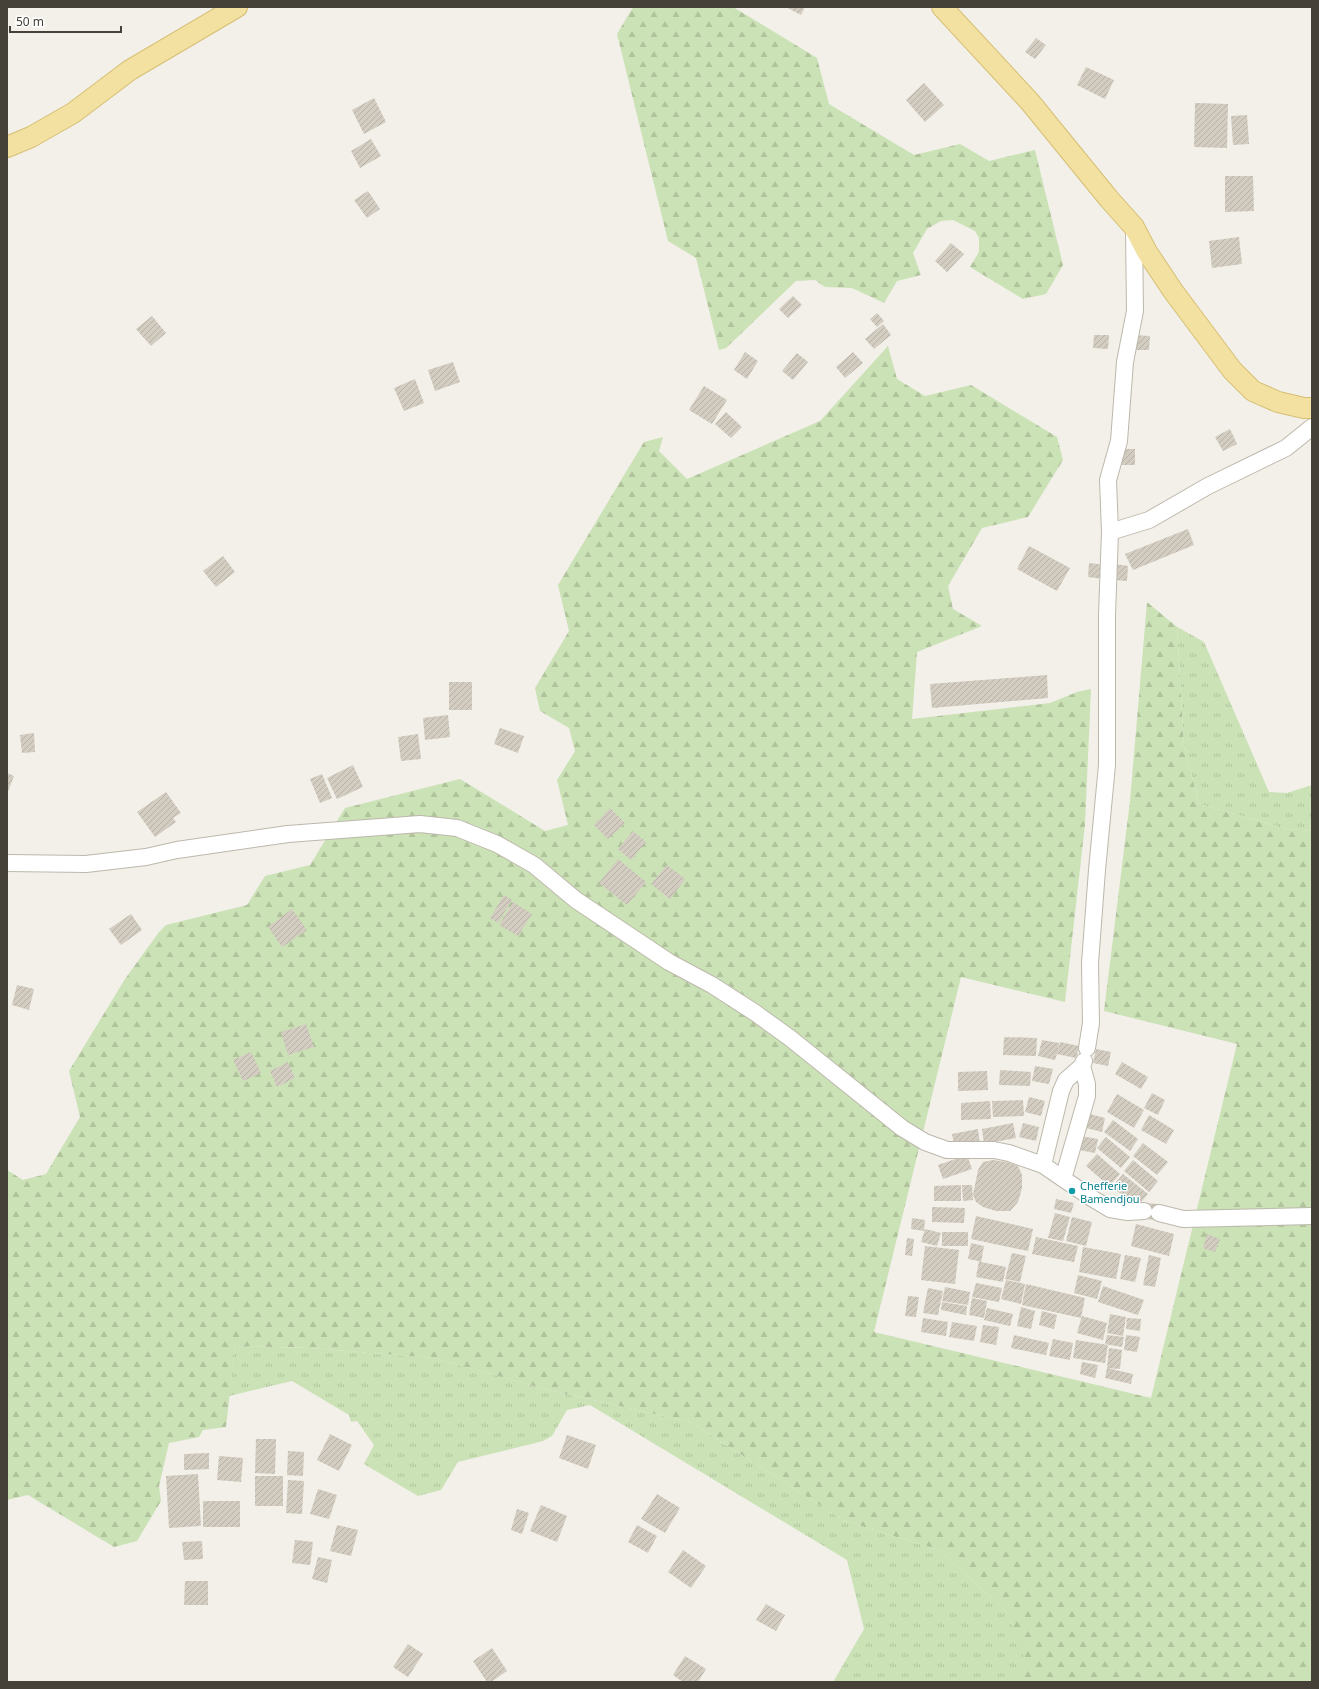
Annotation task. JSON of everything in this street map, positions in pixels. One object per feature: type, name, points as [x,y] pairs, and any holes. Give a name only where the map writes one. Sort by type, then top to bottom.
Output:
[{"type":"main road","points":[[7,147],[31,137],[73,113],[130,70],[237,7]]},
{"type":"main road","points":[[942,7],[1030,102],[1109,199],[1134,227],[1147,252],[1173,292],[1228,364],[1248,386],[1253,391],[1278,402],[1304,408],[1312,408]]},
{"type":"street","points":[[1063,1179],[1087,1096],[1084,1058],[1091,1023],[1090,963],[1107,765],[1107,615],[1110,532],[1108,480],[1119,441],[1125,362],[1135,311],[1134,227]]},
{"type":"street","points":[[1110,532],[1149,520],[1208,486],[1286,448],[1312,427]]},
{"type":"street","points":[[7,863],[86,864],[146,857],[177,850],[288,834],[420,824],[457,828],[497,844],[534,865],[589,909],[669,962],[754,1012],[790,1038],[902,1128],[925,1142],[947,1150],[994,1150],[1009,1153],[1043,1165],[1110,1209],[1128,1212],[1151,1212],[1183,1219],[1312,1216]]},
{"type":"street","points":[[1043,1165],[1061,1091],[1066,1080],[1084,1058]]},
{"type":"green space","points":[[633,7],[733,7],[817,58],[829,104],[914,155],[960,144],[989,161],[1035,150],[1063,265],[1046,294],[1023,299],[970,267],[979,252],[979,238],[975,231],[953,220],[941,221],[927,229],[913,253],[921,275],[897,281],[884,303],[852,288],[825,287],[815,280],[796,281],[726,348],[719,350],[696,258],[668,241],[617,34]]},
{"type":"green space","points":[[888,346],[897,379],[925,396],[971,385],[1057,437],[1063,460],[1028,517],[982,528],[948,586],[953,609],[982,626],[917,652],[912,719],[1050,703],[1077,692],[1091,689],[1085,824],[1065,1002],[961,977],[874,1332],[1151,1398],[1237,1044],[1104,1011],[1130,801],[1147,602],[1177,627],[1184,746],[1199,804],[1288,829],[1312,831],[1312,1682],[1006,1682],[1026,1664],[1008,1613],[939,1550],[845,1521],[690,1422],[549,1390],[433,1358],[310,1348],[235,1346],[226,1427],[203,1430],[199,1437],[169,1443],[159,1486],[161,1501],[137,1541],[114,1547],[28,1495],[7,1500],[7,1170],[23,1180],[46,1174],[80,1117],[69,1071],[125,979],[159,932],[166,925],[247,905],[265,876],[310,865],[345,808],[460,779],[545,831],[568,825],[557,780],[575,751],[569,728],[540,711],[535,688],[569,631],[558,585],[644,442],[663,437],[659,451],[687,479],[820,421]]},
{"type":"green space","points":[[1172,624],[1204,642],[1269,792],[1287,793],[1312,785],[1312,831],[1288,829],[1199,804],[1184,746],[1177,627]]},
{"type":"green space","points":[[235,1346],[310,1348],[433,1358],[549,1390],[690,1422],[845,1521],[939,1550],[1008,1613],[1027,1664],[1114,1682],[833,1682],[864,1629],[847,1560],[590,1405],[567,1410],[552,1436],[543,1441],[458,1462],[441,1490],[418,1496],[364,1464],[374,1445],[357,1421],[351,1422],[349,1415],[292,1381],[229,1396]]},
{"type":"building","points":[[786,7],[805,7],[801,15]]},
{"type":"building","points":[[1036,38],[1046,45],[1035,59],[1025,52]]},
{"type":"building","points":[[1086,67],[1114,80],[1105,99],[1077,85]]},
{"type":"building","points":[[924,83],[944,105],[925,122],[906,100]]},
{"type":"building","points":[[374,98],[386,122],[364,134],[352,110]]},
{"type":"building","points":[[1195,103],[1228,104],[1227,148],[1194,147]]},
{"type":"building","points":[[1247,115],[1249,144],[1233,145],[1231,116]]},
{"type":"building","points":[[371,139],[381,156],[360,168],[351,151]]},
{"type":"building","points":[[1225,176],[1253,176],[1254,211],[1225,212]]},
{"type":"building","points":[[368,191],[380,209],[367,218],[354,200]]},
{"type":"building","points":[[1239,237],[1242,264],[1212,268],[1209,241]]},
{"type":"building","points":[[951,243],[964,254],[947,272],[935,261]]},
{"type":"building","points":[[793,296],[802,305],[788,318],[779,309]]},
{"type":"building","points":[[877,313],[884,321],[877,327],[870,319]]},
{"type":"building","points":[[152,316],[166,333],[151,346],[136,329]]},
{"type":"building","points":[[883,324],[891,335],[874,349],[865,339]]},
{"type":"building","points":[[1094,335],[1109,335],[1108,349],[1093,348]]},
{"type":"building","points":[[1134,335],[1150,336],[1149,350],[1133,350]]},
{"type":"building","points":[[745,352],[758,361],[747,379],[734,370]]},
{"type":"building","points":[[853,352],[863,363],[845,378],[836,367]]},
{"type":"building","points":[[797,353],[808,362],[793,380],[782,371]]},
{"type":"building","points":[[453,362],[460,382],[435,391],[428,370]]},
{"type":"building","points":[[415,379],[424,403],[404,411],[394,388]]},
{"type":"building","points":[[704,386],[727,400],[712,424],[689,410]]},
{"type":"building","points":[[726,412],[742,427],[731,438],[715,424]]},
{"type":"building","points":[[1230,429],[1237,444],[1223,451],[1215,437]]},
{"type":"building","points":[[1119,449],[1135,449],[1135,465],[1119,465]]},
{"type":"building","points":[[1188,529],[1194,545],[1133,570],[1125,554]]},
{"type":"building","points":[[1029,546],[1070,568],[1057,591],[1017,569]]},
{"type":"building","points":[[223,556],[235,572],[216,587],[203,571]]},
{"type":"building","points":[[1089,563],[1105,565],[1103,579],[1088,577]]},
{"type":"building","points":[[1114,564],[1128,566],[1127,581],[1113,580]]},
{"type":"building","points":[[1047,675],[1048,698],[932,708],[930,684]]},
{"type":"building","points":[[449,682],[472,682],[472,710],[449,710]]},
{"type":"building","points":[[448,715],[450,737],[425,740],[423,718]]},
{"type":"building","points":[[500,728],[524,736],[518,753],[494,744]]},
{"type":"building","points":[[34,733],[35,752],[22,753],[20,735]]},
{"type":"building","points":[[418,734],[421,759],[401,761],[398,737]]},
{"type":"building","points":[[353,765],[363,787],[337,799],[327,778]]},
{"type":"building","points":[[7,773],[14,776],[7,794]]},
{"type":"building","points":[[322,774],[332,798],[320,803],[310,779]]},
{"type":"building","points":[[166,792],[181,813],[173,818],[176,822],[155,837],[137,812]]},
{"type":"building","points":[[610,808],[625,823],[608,839],[594,825]]},
{"type":"building","points":[[633,831],[646,842],[631,860],[618,849]]},
{"type":"building","points":[[618,859],[646,882],[627,905],[599,883]]},
{"type":"building","points":[[667,865],[685,879],[670,899],[651,884]]},
{"type":"building","points":[[504,895],[512,900],[498,923],[490,918]]},
{"type":"building","points":[[513,902],[532,914],[518,936],[499,925]]},
{"type":"building","points":[[292,909],[307,930],[282,947],[268,927]]},
{"type":"building","points":[[131,914],[142,930],[121,945],[109,929]]},
{"type":"building","points":[[17,985],[34,989],[29,1010],[12,1005]]},
{"type":"building","points":[[306,1024],[314,1047],[288,1055],[281,1032]]},
{"type":"building","points":[[1004,1037],[1037,1038],[1036,1056],[1003,1055]]},
{"type":"building","points":[[1042,1040],[1059,1043],[1058,1052],[1060,1042],[1079,1046],[1076,1058],[1057,1054],[1055,1060],[1038,1056]]},
{"type":"building","points":[[1096,1049],[1111,1052],[1108,1066],[1093,1063]]},
{"type":"building","points":[[251,1052],[261,1073],[243,1081],[233,1060]]},
{"type":"building","points":[[288,1062],[295,1078],[277,1087],[270,1071]]},
{"type":"building","points":[[1122,1062],[1148,1077],[1141,1089],[1115,1074]]},
{"type":"building","points":[[1035,1066],[1053,1069],[1049,1084],[1032,1081]]},
{"type":"building","points":[[1000,1070],[1031,1072],[1030,1086],[999,1085]]},
{"type":"building","points":[[987,1071],[988,1090],[958,1091],[958,1072]]},
{"type":"building","points":[[1152,1093],[1165,1100],[1158,1115],[1144,1108]]},
{"type":"building","points":[[1117,1094],[1144,1110],[1134,1128],[1107,1112]]},
{"type":"building","points":[[1029,1097],[1045,1101],[1041,1116],[1025,1112]]},
{"type":"building","points":[[1023,1100],[1024,1116],[993,1117],[992,1101]]},
{"type":"building","points":[[990,1101],[991,1119],[961,1120],[961,1103]]},
{"type":"building","points":[[1090,1114],[1105,1118],[1102,1132],[1086,1128]]},
{"type":"building","points":[[1149,1115],[1174,1130],[1166,1144],[1141,1130]]},
{"type":"building","points":[[1113,1120],[1138,1139],[1130,1151],[1104,1132]]},
{"type":"building","points":[[1013,1123],[1016,1138],[984,1144],[982,1129]]},
{"type":"building","points":[[1023,1123],[1039,1127],[1036,1141],[1019,1137]]},
{"type":"building","points":[[978,1129],[980,1145],[955,1149],[952,1134]]},
{"type":"building","points":[[1081,1136],[1098,1139],[1095,1153],[1079,1150]]},
{"type":"building","points":[[1106,1137],[1130,1157],[1121,1168],[1097,1148]]},
{"type":"building","points":[[1143,1143],[1168,1162],[1157,1175],[1133,1156]]},
{"type":"building","points":[[1097,1154],[1120,1174],[1109,1186],[1086,1166]]},
{"type":"building","points":[[967,1155],[972,1169],[943,1179],[938,1165]]},
{"type":"building","points":[[993,1160],[1007,1162],[1018,1166],[1022,1175],[1022,1188],[1018,1202],[1010,1211],[996,1211],[983,1207],[976,1202],[973,1195],[978,1170],[983,1162]]},
{"type":"building","points":[[1133,1160],[1158,1181],[1149,1192],[1124,1171]]},
{"type":"building","points":[[1123,1174],[1148,1194],[1137,1207],[1112,1187]]},
{"type":"building","points":[[961,1185],[961,1201],[934,1201],[934,1186]]},
{"type":"building","points":[[962,1185],[972,1185],[973,1200],[963,1201]]},
{"type":"building","points":[[1056,1199],[1074,1203],[1071,1213],[1054,1209]]},
{"type":"building","points":[[1145,1203],[1159,1204],[1158,1220],[1144,1219]]},
{"type":"building","points":[[932,1207],[965,1208],[964,1223],[932,1222]]},
{"type":"building","points":[[1055,1213],[1070,1217],[1063,1241],[1048,1238]]},
{"type":"building","points":[[976,1216],[1033,1229],[1028,1251],[971,1239]]},
{"type":"building","points":[[1072,1217],[1092,1222],[1086,1246],[1066,1241]]},
{"type":"building","points":[[912,1218],[925,1220],[924,1231],[911,1229]]},
{"type":"building","points":[[1136,1224],[1174,1234],[1169,1256],[1131,1246]]},
{"type":"building","points":[[925,1229],[941,1233],[937,1246],[921,1242]]},
{"type":"building","points":[[942,1232],[968,1232],[968,1246],[942,1246]]},
{"type":"building","points":[[1207,1234],[1220,1239],[1215,1252],[1203,1248]]},
{"type":"building","points":[[1036,1237],[1078,1246],[1074,1262],[1032,1254]]},
{"type":"building","points":[[907,1238],[914,1239],[912,1256],[905,1255]]},
{"type":"building","points":[[971,1243],[984,1246],[981,1262],[1006,1267],[1003,1282],[976,1277],[979,1261],[968,1259]]},
{"type":"building","points":[[925,1246],[959,1250],[955,1284],[921,1280]]},
{"type":"building","points":[[1083,1247],[1121,1254],[1116,1279],[1079,1272]]},
{"type":"building","points":[[1012,1253],[1026,1256],[1020,1282],[1005,1279]]},
{"type":"building","points":[[1125,1255],[1141,1258],[1135,1282],[1120,1279]]},
{"type":"building","points":[[1149,1255],[1161,1258],[1155,1287],[1143,1285]]},
{"type":"building","points":[[1078,1275],[1102,1281],[1097,1299],[1074,1293]]},
{"type":"building","points":[[1006,1280],[1025,1284],[1021,1304],[1001,1299]]},
{"type":"building","points":[[976,1283],[1002,1288],[999,1302],[972,1297]]},
{"type":"building","points":[[1026,1284],[1085,1298],[1081,1318],[1022,1305]]},
{"type":"building","points":[[1103,1286],[1144,1300],[1138,1315],[1098,1302]]},
{"type":"building","points":[[945,1287],[970,1292],[968,1305],[942,1301]]},
{"type":"building","points":[[928,1288],[943,1291],[938,1315],[923,1313]]},
{"type":"building","points":[[908,1296],[919,1297],[916,1317],[905,1316]]},
{"type":"building","points":[[972,1298],[987,1301],[984,1318],[969,1315]]},
{"type":"building","points":[[942,1302],[967,1306],[966,1315],[941,1310]]},
{"type":"building","points":[[1021,1307],[1035,1311],[1031,1329],[1017,1326]]},
{"type":"building","points":[[987,1308],[1013,1314],[1010,1326],[984,1320]]},
{"type":"building","points":[[1042,1311],[1057,1315],[1054,1329],[1039,1325]]},
{"type":"building","points":[[1110,1314],[1126,1317],[1123,1336],[1107,1333]]},
{"type":"building","points":[[1082,1316],[1107,1323],[1103,1340],[1077,1333]]},
{"type":"building","points":[[923,1318],[948,1322],[946,1336],[921,1332]]},
{"type":"building","points":[[1127,1318],[1141,1319],[1140,1331],[1126,1329]]},
{"type":"building","points":[[952,1322],[977,1326],[974,1341],[949,1337]]},
{"type":"building","points":[[983,1325],[999,1327],[996,1345],[980,1342]]},
{"type":"building","points":[[1014,1335],[1049,1343],[1046,1355],[1011,1348]]},
{"type":"building","points":[[1107,1335],[1124,1337],[1122,1347],[1105,1344]]},
{"type":"building","points":[[1126,1335],[1140,1337],[1137,1352],[1124,1350]]},
{"type":"building","points":[[1053,1339],[1073,1343],[1070,1360],[1049,1356]]},
{"type":"building","points":[[1076,1340],[1108,1345],[1105,1363],[1073,1358]]},
{"type":"building","points":[[1109,1348],[1122,1350],[1120,1369],[1107,1368]]},
{"type":"building","points":[[1082,1362],[1098,1365],[1095,1378],[1080,1374]]},
{"type":"building","points":[[1107,1368],[1133,1374],[1131,1384],[1105,1378]]},
{"type":"building","points":[[330,1434],[352,1445],[339,1471],[317,1460]]},
{"type":"building","points":[[567,1435],[596,1445],[588,1469],[559,1458]]},
{"type":"building","points":[[256,1439],[276,1439],[275,1474],[255,1473]]},
{"type":"building","points":[[288,1451],[304,1452],[303,1476],[287,1475]]},
{"type":"building","points":[[209,1453],[209,1469],[184,1470],[184,1454]]},
{"type":"building","points":[[219,1456],[243,1458],[241,1482],[217,1480]]},
{"type":"building","points":[[198,1474],[201,1526],[169,1528],[166,1476]]},
{"type":"building","points":[[255,1476],[283,1476],[283,1506],[255,1506]]},
{"type":"building","points":[[288,1480],[304,1481],[302,1514],[286,1513]]},
{"type":"building","points":[[318,1489],[337,1495],[329,1519],[310,1514]]},
{"type":"building","points":[[657,1494],[680,1508],[665,1533],[641,1519]]},
{"type":"building","points":[[203,1501],[240,1501],[240,1527],[203,1527]]},
{"type":"building","points":[[541,1505],[567,1516],[557,1542],[530,1531]]},
{"type":"building","points":[[517,1509],[529,1513],[522,1534],[511,1530]]},
{"type":"building","points":[[337,1525],[358,1530],[351,1556],[330,1551]]},
{"type":"building","points":[[637,1525],[657,1536],[648,1553],[628,1542]]},
{"type":"building","points":[[295,1540],[313,1542],[310,1565],[292,1563]]},
{"type":"building","points":[[202,1541],[203,1559],[184,1560],[182,1542]]},
{"type":"building","points":[[683,1550],[706,1566],[691,1588],[668,1572]]},
{"type":"building","points":[[318,1557],[332,1560],[327,1583],[312,1579]]},
{"type":"building","points":[[185,1581],[208,1581],[208,1605],[184,1605]]},
{"type":"building","points":[[766,1604],[785,1615],[776,1631],[756,1620]]},
{"type":"building","points":[[408,1644],[423,1654],[408,1677],[393,1667]]},
{"type":"building","points":[[492,1648],[507,1671],[491,1682],[487,1682],[473,1661]]},
{"type":"building","points":[[685,1656],[706,1669],[698,1682],[683,1682],[673,1675]]},
{"type":"place","name":"Chefferie Bamendjou","points":[[1072,1191]]}]
